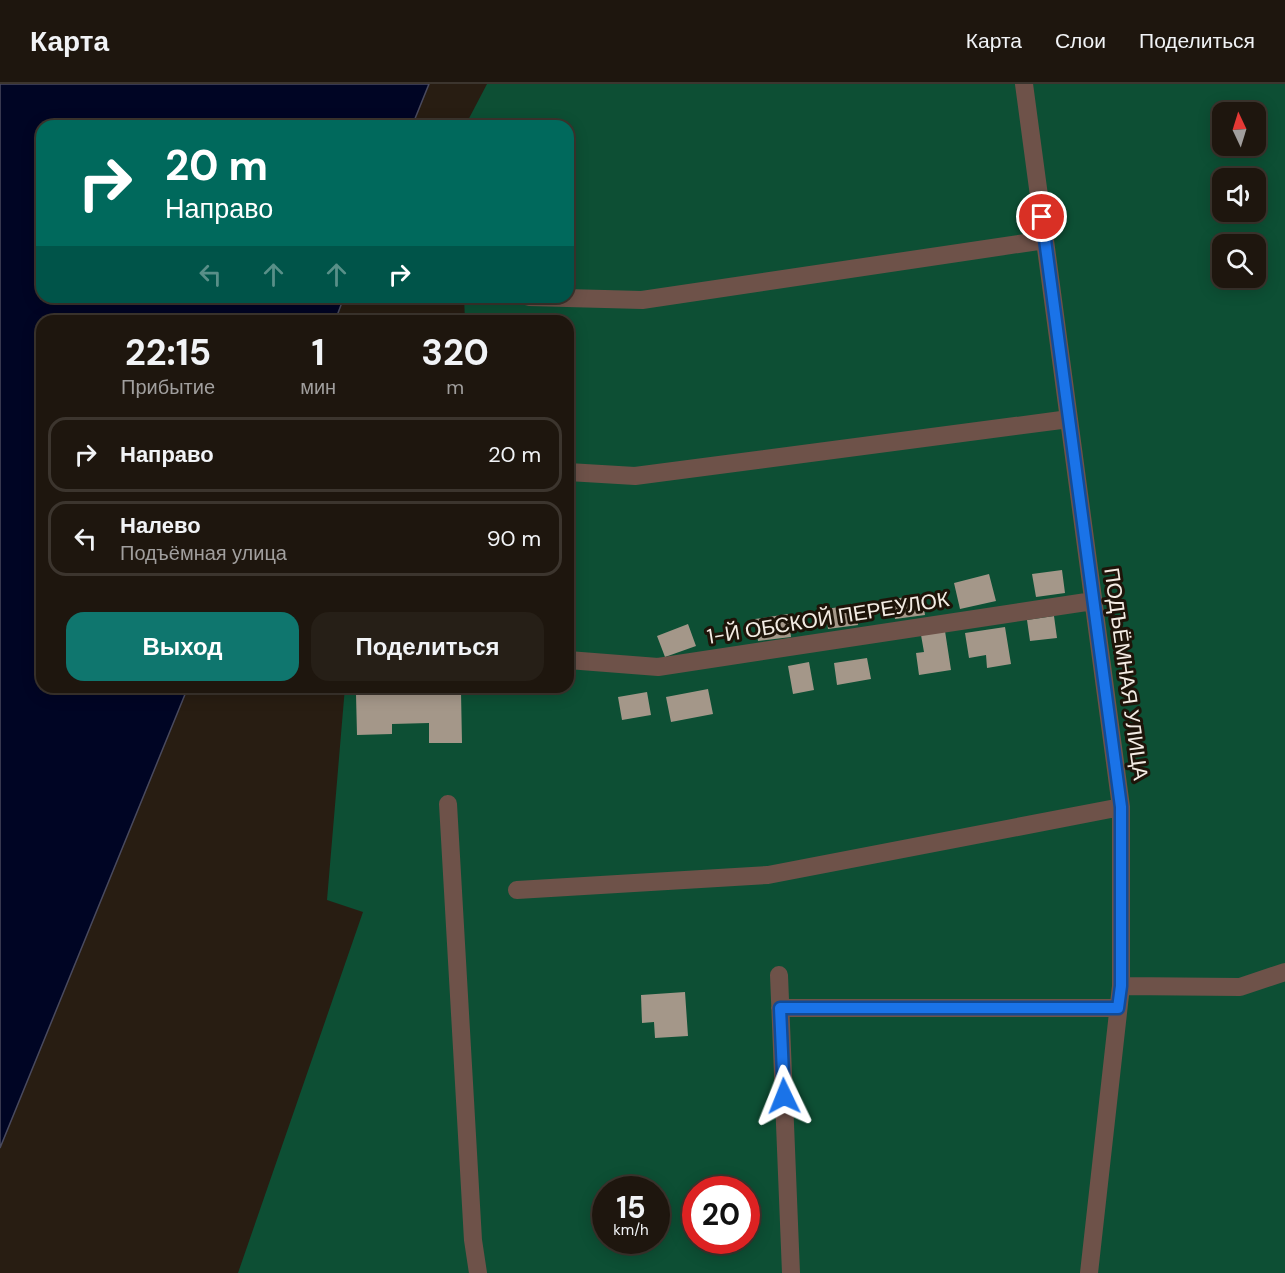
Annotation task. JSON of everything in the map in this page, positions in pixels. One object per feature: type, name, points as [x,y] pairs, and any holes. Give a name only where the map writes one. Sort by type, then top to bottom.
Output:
[{"type":"street","name":"ПОДЪЁМНАЯ УЛИЦА","points":[[1024,84],[1121,807],[1121,986],[1089,1273]]},
{"type":"street","points":[[574,298],[642,300],[1045,240]]},
{"type":"street","points":[[574,472],[635,476],[1069,419]]},
{"type":"street","name":"1-Й ОБСКОЙ ПЕРЕУЛОК","points":[[574,660],[658,667],[1093,601]]},
{"type":"street","points":[[448,804],[473,1240],[478,1273]]},
{"type":"street","points":[[517,890],[768,875],[1121,807]]},
{"type":"street","points":[[1121,986],[1240,987],[1285,972]]},
{"type":"street","points":[[779,975],[791,1273]]},
{"type":"street","points":[[780,1008],[1118,1008]]},
{"type":"green space","points":[[487,84],[1285,84],[1285,1273],[238,1273],[363,912],[327,900],[344,693],[574,693],[574,315],[465,315],[464,303],[574,303],[574,120],[468,120]]},
{"type":"water","points":[[0,84],[429,84],[414,120],[36,120],[36,303],[342,303],[337,315],[36,315],[36,693],[186,693],[0,1148]]},
{"type":"building","points":[[1062,570],[1065,593],[1036,597],[1032,574]]},
{"type":"building","points":[[989,574],[996,601],[960,609],[954,583]]},
{"type":"building","points":[[922,595],[925,615],[895,619],[892,599]]},
{"type":"building","points":[[855,605],[858,625],[828,629],[825,609]]},
{"type":"building","points":[[788,614],[791,637],[758,641],[755,619]]},
{"type":"building","points":[[1054,616],[1057,638],[1030,641],[1027,620]]},
{"type":"building","points":[[688,624],[696,646],[665,657],[657,636]]},
{"type":"building","points":[[1005,627],[1011,664],[987,668],[986,655],[969,658],[965,633]]},
{"type":"building","points":[[945,631],[951,670],[919,675],[916,653],[924,652],[921,635]]},
{"type":"building","points":[[867,658],[871,679],[837,685],[834,663]]},
{"type":"building","points":[[809,662],[814,690],[793,694],[788,666]]},
{"type":"building","points":[[708,689],[713,714],[671,722],[666,697]]},
{"type":"building","points":[[647,692],[651,715],[622,720],[618,697]]},
{"type":"building","points":[[461,693],[462,743],[429,743],[429,723],[392,724],[392,734],[357,735],[356,694]]},
{"type":"building","points":[[685,992],[688,1036],[655,1038],[654,1022],[642,1023],[641,995]]},
{"type":"route","points":[[784,1096],[780,1008],[1118,1008],[1121,986],[1121,807],[1042,217]]}]
